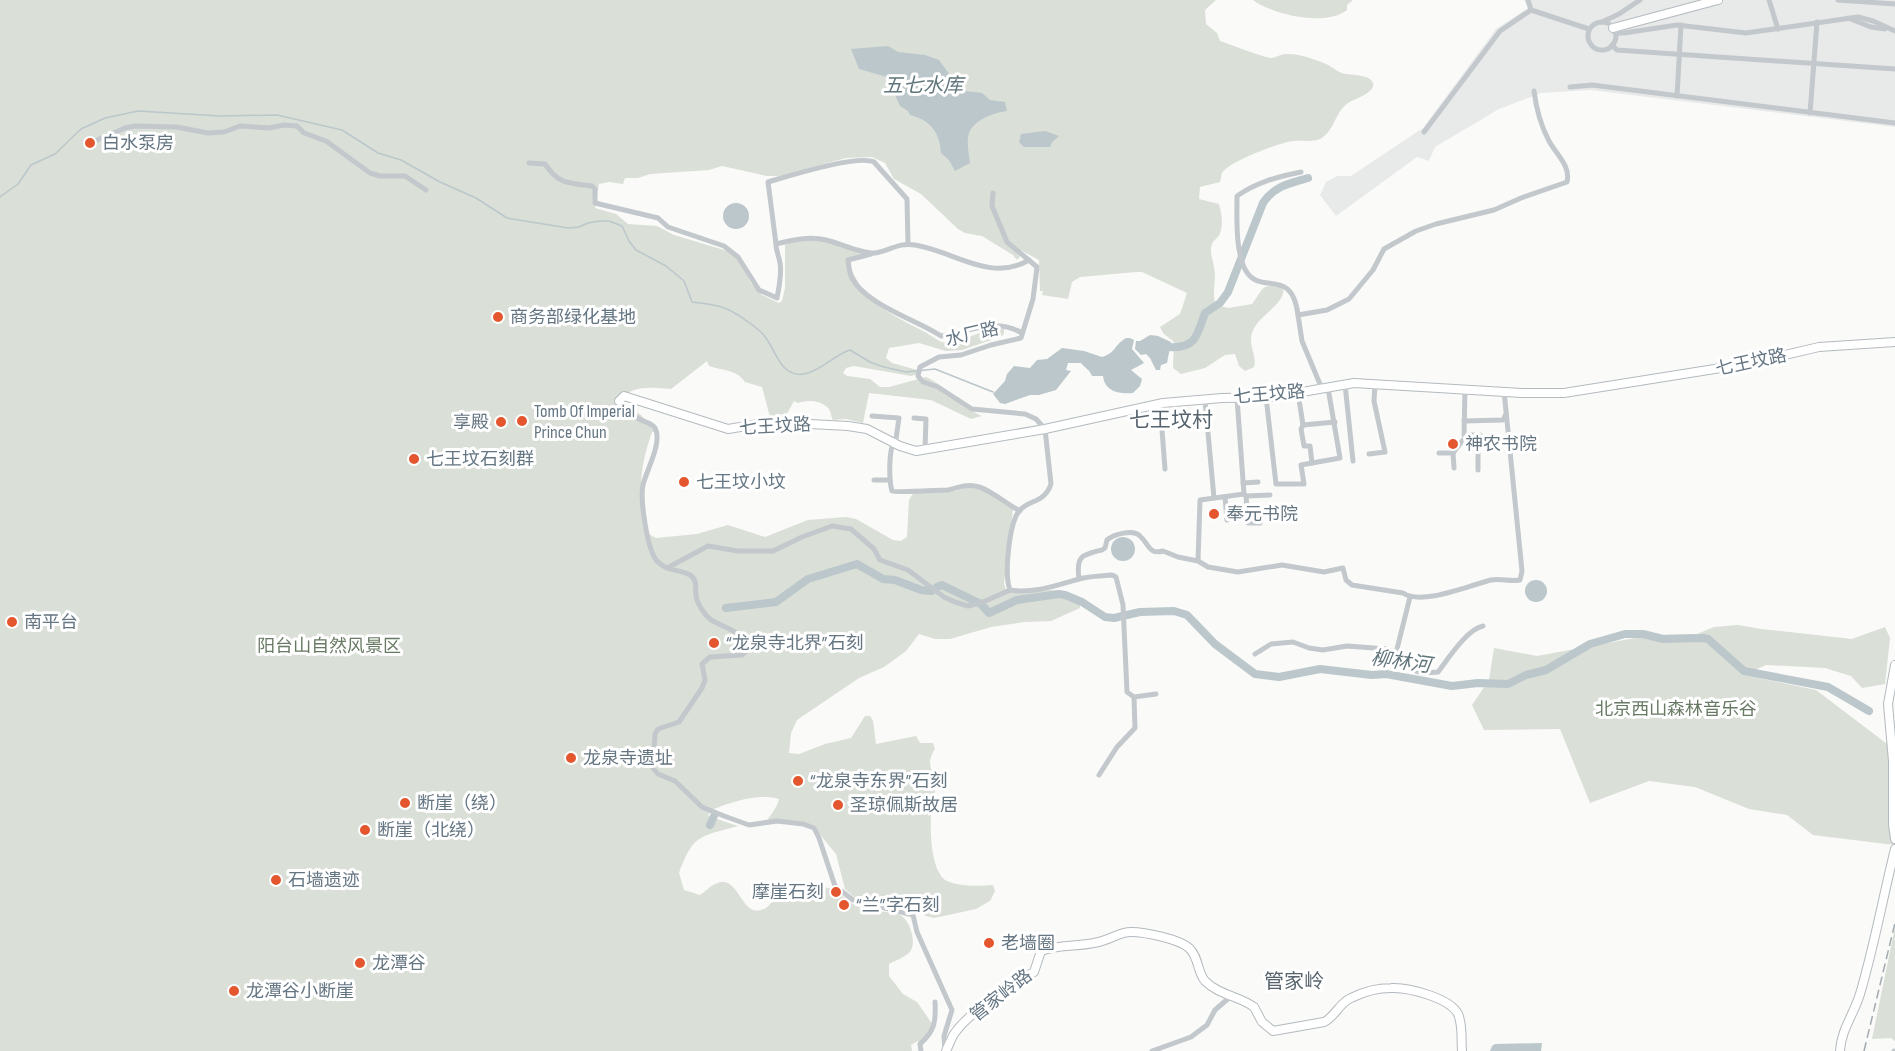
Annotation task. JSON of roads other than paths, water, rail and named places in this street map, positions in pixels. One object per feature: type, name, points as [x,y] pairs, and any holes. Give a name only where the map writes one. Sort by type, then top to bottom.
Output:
[{"type":"street","points":[[1528,0],[1531,10]]},
{"type":"street","points":[[1614,30],[1615,40],[1612,45],[1601,50],[1594,47],[1588,39],[1589,29],[1594,24],[1619,14],[1640,0]]},
{"type":"street","points":[[1614,30],[1718,0]]},
{"type":"street","points":[[1769,0],[1778,29]]},
{"type":"street","points":[[1838,0],[1895,4]]},
{"type":"street","points":[[1531,10],[1589,29]]},
{"type":"street","points":[[1424,132],[1500,31],[1531,10]]},
{"type":"street","points":[[1602,22],[1614,30],[1681,25],[1746,33],[1846,18],[1871,27],[1893,31]]},
{"type":"street","points":[[1810,113],[1817,22]]},
{"type":"street","points":[[1677,96],[1681,25]]},
{"type":"street","points":[[1612,45],[1617,50],[1895,69]]},
{"type":"street","points":[[1570,87],[1592,85],[1895,123]]},
{"type":"street","points":[[1298,315],[1327,310],[1349,300],[1373,270],[1384,249],[1416,231],[1494,210],[1521,198],[1567,183],[1568,177],[1564,163],[1549,141],[1542,125],[1534,91]]},
{"type":"street","points":[[95,141],[135,126],[176,127],[208,133],[217,133],[240,126],[269,128],[284,125],[297,126],[304,133],[326,141],[370,173],[380,176],[405,177],[426,190]]},
{"type":"street","points":[[529,163],[544,164],[558,180],[572,185],[592,186],[595,189],[595,203],[658,218],[668,227],[724,246],[738,257],[759,290],[777,298],[780,263],[776,252],[768,182],[818,167],[854,160],[874,162],[907,199],[908,243]]},
{"type":"street","points":[[1266,397],[1276,484],[1304,484],[1301,465],[1341,458],[1335,422],[1325,388],[1302,341],[1293,294],[1285,286],[1256,279],[1246,272],[1241,253],[1237,223],[1237,196],[1251,187],[1274,178],[1301,172]]},
{"type":"street","points":[[993,193],[992,206],[1007,242],[1029,260]]},
{"type":"street","points":[[776,244],[796,239],[824,239],[873,253]]},
{"type":"street","points":[[1022,333],[1011,327],[990,324],[963,333],[941,336],[899,315],[865,294],[851,277],[848,260],[908,243],[941,251],[979,265],[1002,269],[1017,267],[1029,260]]},
{"type":"street","name":"水厂路","points":[[1029,260],[1037,267],[1037,277],[1021,338],[961,355],[939,357],[920,368],[918,376],[923,382],[938,387],[972,409],[1025,414],[1036,419],[1045,429]]},
{"type":"street","name":"七王坟路","points":[[619,401],[624,396],[728,429],[771,422],[867,429],[892,442],[916,450],[1045,429],[1160,404],[1266,397],[1345,384],[1564,393],[1746,364],[1819,347],[1895,342]]},
{"type":"street","points":[[1345,384],[1353,461]]},
{"type":"street","points":[[1369,454],[1385,452],[1374,401],[1375,384]]},
{"type":"street","points":[[1454,468],[1453,453],[1462,442],[1464,435],[1465,389]]},
{"type":"street","points":[[1079,579],[1077,565],[1083,556],[1105,548],[1107,540],[1119,534],[1136,534],[1149,549],[1198,561],[1208,567],[1238,572],[1282,566],[1324,572],[1343,568],[1346,580],[1352,585],[1403,593],[1410,597],[1433,595],[1494,579],[1520,580],[1522,571],[1504,392]]},
{"type":"street","points":[[1298,393],[1304,446],[1310,446],[1312,463]]},
{"type":"street","points":[[1237,398],[1248,523],[1260,523]]},
{"type":"street","points":[[1205,400],[1214,498]]},
{"type":"street","points":[[619,401],[636,418],[653,425],[656,429],[651,464],[643,485],[647,539],[652,553],[657,561],[667,568],[691,576],[696,582],[698,604],[711,620],[745,638],[748,645],[746,652],[742,655],[710,657],[702,664],[705,680],[702,688],[679,722],[658,729],[655,734],[653,768],[658,774],[675,781],[702,807],[724,816],[749,825],[777,821],[803,824],[814,828],[836,886],[853,900],[913,915],[921,940],[952,1010],[944,1036],[946,1051]]},
{"type":"street","points":[[1160,404],[1166,469]]},
{"type":"street","points":[[1464,421],[1503,420],[1506,414]]},
{"type":"street","points":[[872,416],[899,418],[896,439],[892,442],[890,480],[891,489],[896,493],[913,490],[945,490],[965,485],[976,486],[984,488],[1020,511]]},
{"type":"street","points":[[914,418],[926,419],[925,449]]},
{"type":"street","points":[[1303,425],[1335,422]]},
{"type":"street","points":[[1010,590],[1007,583],[1014,522],[1020,511],[1048,493],[1051,484],[1045,429]]},
{"type":"street","points":[[1464,435],[1480,435]]},
{"type":"street","points":[[1462,442],[1478,450],[1478,470]]},
{"type":"street","points":[[1439,453],[1453,453]]},
{"type":"street","points":[[874,480],[890,480]]},
{"type":"street","points":[[1243,483],[1258,482]]},
{"type":"street","points":[[1198,561],[1200,500],[1270,495]]},
{"type":"street","points":[[1225,497],[1227,520]]},
{"type":"street","points":[[667,568],[708,546],[738,551],[773,551],[832,526],[844,527],[856,532],[874,549],[880,560],[908,570],[948,599],[962,605],[980,603],[1010,590],[1053,588],[1079,579],[1112,575],[1116,577],[1123,605],[1122,624],[1127,692],[1134,697],[1156,694]]},
{"type":"street","points":[[1396,653],[1410,597]]},
{"type":"street","points":[[1255,654],[1271,644],[1293,642],[1323,650],[1347,646],[1387,649],[1402,656],[1416,671],[1438,672],[1471,632],[1483,626]]},
{"type":"street","points":[[1895,664],[1888,704],[1893,761],[1895,839]]},
{"type":"street","points":[[1099,775],[1117,747],[1135,728],[1134,697]]},
{"type":"street","points":[[1840,1051],[1841,1039],[1854,1012],[1864,979],[1895,849]]},
{"type":"street","name":"管家岭路","points":[[946,1051],[953,1035],[960,1027],[1007,987],[1034,972],[1041,951],[1050,947],[1103,941],[1131,932],[1168,939],[1188,947],[1197,959],[1205,981],[1230,997],[1254,1007],[1266,1028],[1276,1032],[1324,1022],[1332,1017],[1341,1004],[1361,993],[1399,988],[1443,1000],[1456,1011],[1459,1016],[1462,1051]]},
{"type":"street","points":[[1152,1051],[1191,1037],[1207,1025],[1215,1010],[1230,997]]},
{"type":"street","points":[[921,1051],[920,1044],[932,1032],[936,1016],[935,1002]]},
{"type":"water","name":"五七水库","points":[[888,46],[898,52],[925,55],[939,60],[955,82],[965,91],[982,93],[990,100],[1005,102],[1007,111],[985,118],[975,124],[969,133],[970,163],[955,171],[949,160],[941,153],[939,139],[933,128],[923,120],[910,115],[900,106],[887,77],[859,69],[851,49]]},
{"type":"water","points":[[1045,131],[1059,136],[1050,147],[1024,147],[1019,142],[1021,134]]},
{"type":"water","points":[[736,203],[745,207],[749,216],[745,225],[736,229],[727,225],[723,216],[727,207]]},
{"type":"water","points":[[1150,335],[1171,342],[1167,363],[1161,365],[1160,370],[1156,370],[1146,354],[1141,355],[1135,349],[1136,341]]},
{"type":"water","points":[[1126,338],[1134,340],[1132,349],[1144,363],[1131,370],[1142,379],[1140,386],[1133,393],[1114,391],[1107,386],[1103,376],[1092,376],[1081,363],[1068,363],[1066,370],[1071,371],[1056,390],[1030,395],[1005,404],[1000,403],[993,394],[1005,381],[1007,374],[1014,366],[1030,368],[1037,360],[1047,359],[1062,348],[1084,351],[1102,357],[1110,353]]},
{"type":"water","points":[[1123,537],[1128,538],[1134,544],[1134,554],[1128,560],[1123,561],[1118,560],[1112,554],[1111,549],[1112,544],[1118,538]]},
{"type":"water","points":[[1536,580],[1544,583],[1547,591],[1544,599],[1536,602],[1528,599],[1525,591],[1528,583]]},
{"type":"water","points":[[1542,1043],[1541,1051],[1490,1051],[1495,1044]]},
{"type":"waterway","points":[[0,197],[18,184],[31,165],[55,154],[81,129],[105,118],[138,111],[220,116],[277,115],[342,130],[378,153],[401,160],[440,182],[476,198],[507,218],[568,228],[599,221],[609,221],[622,226],[636,250],[666,266],[684,281],[692,302],[725,308],[749,322],[763,334],[780,362],[790,372],[796,374],[810,372],[850,350],[884,367],[906,372],[935,369],[993,392]]},
{"type":"waterway","points":[[1169,347],[1191,343],[1205,313],[1220,303],[1228,292],[1267,197],[1283,186],[1308,178]]},
{"type":"waterway","points":[[726,608],[776,602],[808,579],[857,564],[883,579],[895,580],[921,590],[931,591]]},
{"type":"waterway","name":"柳林河","points":[[937,587],[942,585],[981,604],[989,613],[1017,600],[1059,594],[1082,602],[1105,617],[1114,618],[1140,612],[1174,611],[1187,615],[1215,644],[1255,674],[1279,677],[1320,669],[1372,675],[1386,674],[1452,686],[1478,683],[1508,684],[1526,675],[1546,670],[1590,644],[1625,634],[1643,634],[1663,639],[1703,638],[1708,639],[1744,671],[1828,687],[1869,711]]},
{"type":"waterway","points":[[710,825],[714,816]]},
{"type":"railway","points":[[1864,1051],[1895,923]]},
{"type":"place","name":"白水泵房","points":[[90,143]]},
{"type":"place","name":"商务部绿化基地","points":[[498,317]]},
{"type":"place","name":"Tomb Of Imperial Prince Chun","points":[[522,421]]},
{"type":"place","name":"享殿","points":[[501,422]]},
{"type":"place","name":"神农书院","points":[[1453,444]]},
{"type":"place","name":"七王坟石刻群","points":[[414,459]]},
{"type":"place","name":"七王坟小坟","points":[[684,482]]},
{"type":"place","name":"奉元书院","points":[[1214,514]]},
{"type":"place","name":"南平台","points":[[12,622]]},
{"type":"place","name":"“龙泉寺北界”石刻","points":[[714,643]]},
{"type":"place","name":"龙泉寺遗址","points":[[571,758]]},
{"type":"place","name":"“龙泉寺东界”石刻","points":[[798,781]]},
{"type":"place","name":"断崖（绕）","points":[[405,803]]},
{"type":"place","name":"圣琼佩斯故居","points":[[838,805]]},
{"type":"place","name":"断崖（北绕）","points":[[365,830]]},
{"type":"place","name":"石墙遗迹","points":[[276,880]]},
{"type":"place","name":"摩崖石刻","points":[[836,892]]},
{"type":"place","name":"“兰”字石刻","points":[[844,905]]},
{"type":"place","name":"老墙圈","points":[[989,943]]},
{"type":"place","name":"龙潭谷","points":[[360,963]]},
{"type":"place","name":"龙潭谷小断崖","points":[[234,991]]},
{"type":"district","name":"七王坟村","points":[[1171,420]]},
{"type":"district","name":"管家岭","points":[[1294,981]]},
{"type":"park label","name":"阳台山自然风景区","points":[[329,646]]},
{"type":"park label","name":"北京西山森林音乐谷","points":[[1676,709]]}]
